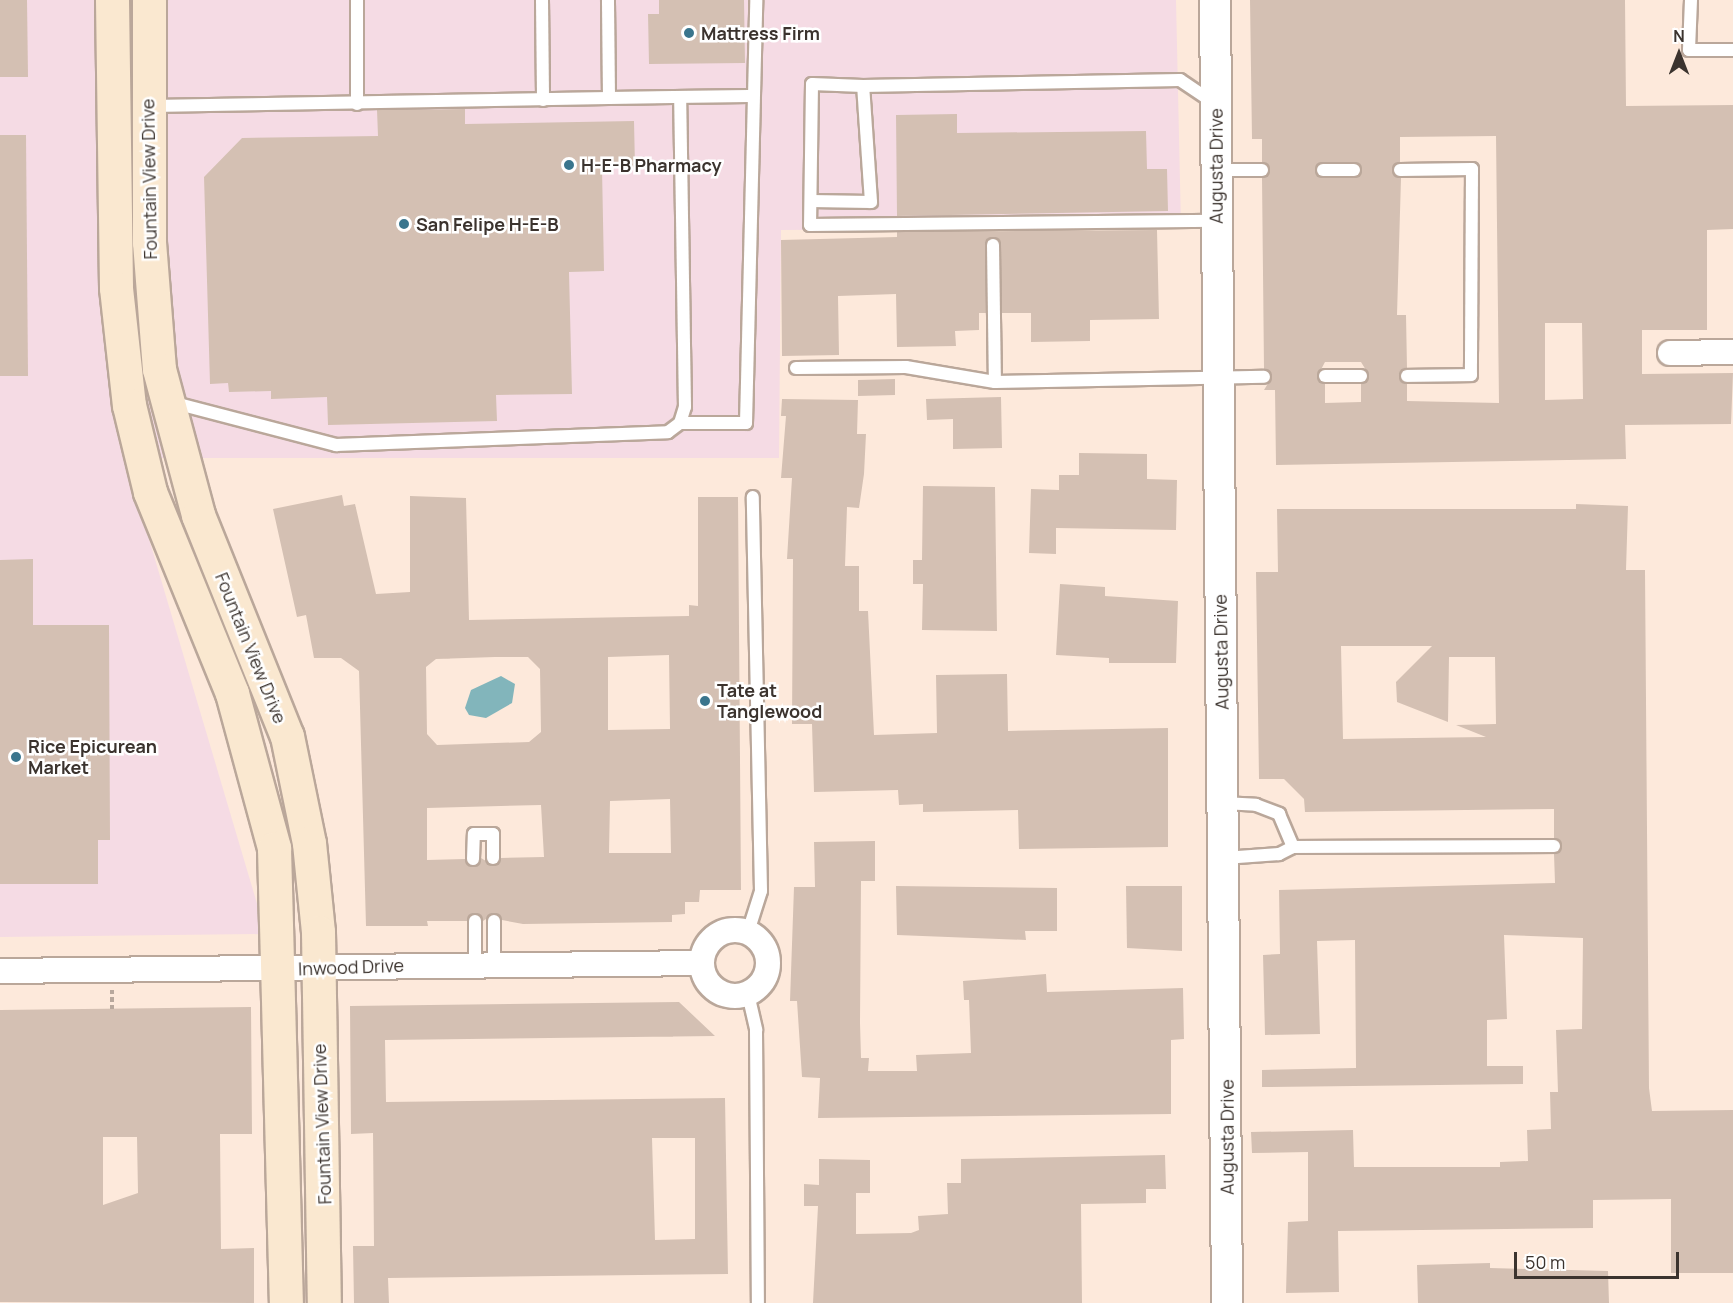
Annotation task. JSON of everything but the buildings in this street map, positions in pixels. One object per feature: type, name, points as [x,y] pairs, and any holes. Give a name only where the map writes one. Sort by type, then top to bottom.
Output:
[{"type":"main road","name":"Fountain View Drive","points":[[112,0],[116,288],[129,405],[150,492],[232,693],[269,821],[281,969],[286,1303]]},
{"type":"main road","name":"Fountain View Drive","points":[[149,0],[148,105],[152,316],[167,402],[177,453],[287,736],[300,789],[319,968],[324,1303]]},
{"type":"main road","points":[[129,405],[167,402]]},
{"type":"main road","points":[[199,609],[230,594]]},
{"type":"street","name":"Augusta Drive","points":[[1215,0],[1227,1303]]},
{"type":"street","points":[[1670,353],[1733,352]]},
{"type":"street","points":[[748,932],[764,947],[768,968],[748,994],[717,991],[701,963],[715,936],[748,932]]},
{"type":"street","name":"Inwood Drive","points":[[0,971],[701,963]]},
{"type":"lane","points":[[357,0],[357,104]]},
{"type":"lane","points":[[542,0],[543,100]]},
{"type":"lane","points":[[608,0],[609,98]]},
{"type":"lane","points":[[167,402],[336,445],[634,437],[668,432],[680,423],[746,423],[750,96],[756,67],[756,0]]},
{"type":"lane","points":[[1691,0],[1689,51],[1733,50]]},
{"type":"lane","points":[[1216,105],[1180,80],[863,86],[812,84],[809,223],[820,226],[1217,220]]},
{"type":"lane","points":[[811,201],[871,202],[863,86]]},
{"type":"lane","points":[[148,105],[357,104],[750,96]]},
{"type":"lane","points":[[680,97],[684,407],[680,423]]},
{"type":"lane","points":[[1216,170],[1262,170]]},
{"type":"lane","points":[[1323,170],[1354,170]]},
{"type":"lane","points":[[1401,170],[1472,170],[1471,375],[1407,376]]},
{"type":"lane","points":[[993,245],[995,382]]},
{"type":"lane","points":[[796,368],[906,367],[995,382],[1264,377]]},
{"type":"lane","points":[[1325,376],[1361,376]]},
{"type":"lane","points":[[748,932],[761,891],[753,497]]},
{"type":"lane","points":[[1223,803],[1256,805],[1278,814],[1293,847]]},
{"type":"lane","points":[[473,859],[474,834],[493,834],[493,858]]},
{"type":"lane","points":[[1224,858],[1271,855],[1293,847],[1554,846]]},
{"type":"lane","points":[[475,921],[484,965]]},
{"type":"lane","points":[[484,965],[494,921]]},
{"type":"lane","points":[[748,994],[758,1067],[758,1303]]},
{"type":"shaded area","points":[[0,0],[1176,0],[1181,227],[781,230],[779,458],[125,458],[266,934],[0,937]]},
{"type":"water","points":[[501,676],[515,684],[512,703],[486,718],[469,715],[465,708],[471,690]]},
{"type":"place","name":"Mattress Firm","points":[[689,33]]},
{"type":"place","name":"H-E-B Pharmacy","points":[[569,165]]},
{"type":"place","name":"San Felipe H-E-B","points":[[404,224]]},
{"type":"place","name":"Tate at Tanglewood","points":[[705,701]]},
{"type":"place","name":"Rice Epicurean Market","points":[[16,757]]}]
